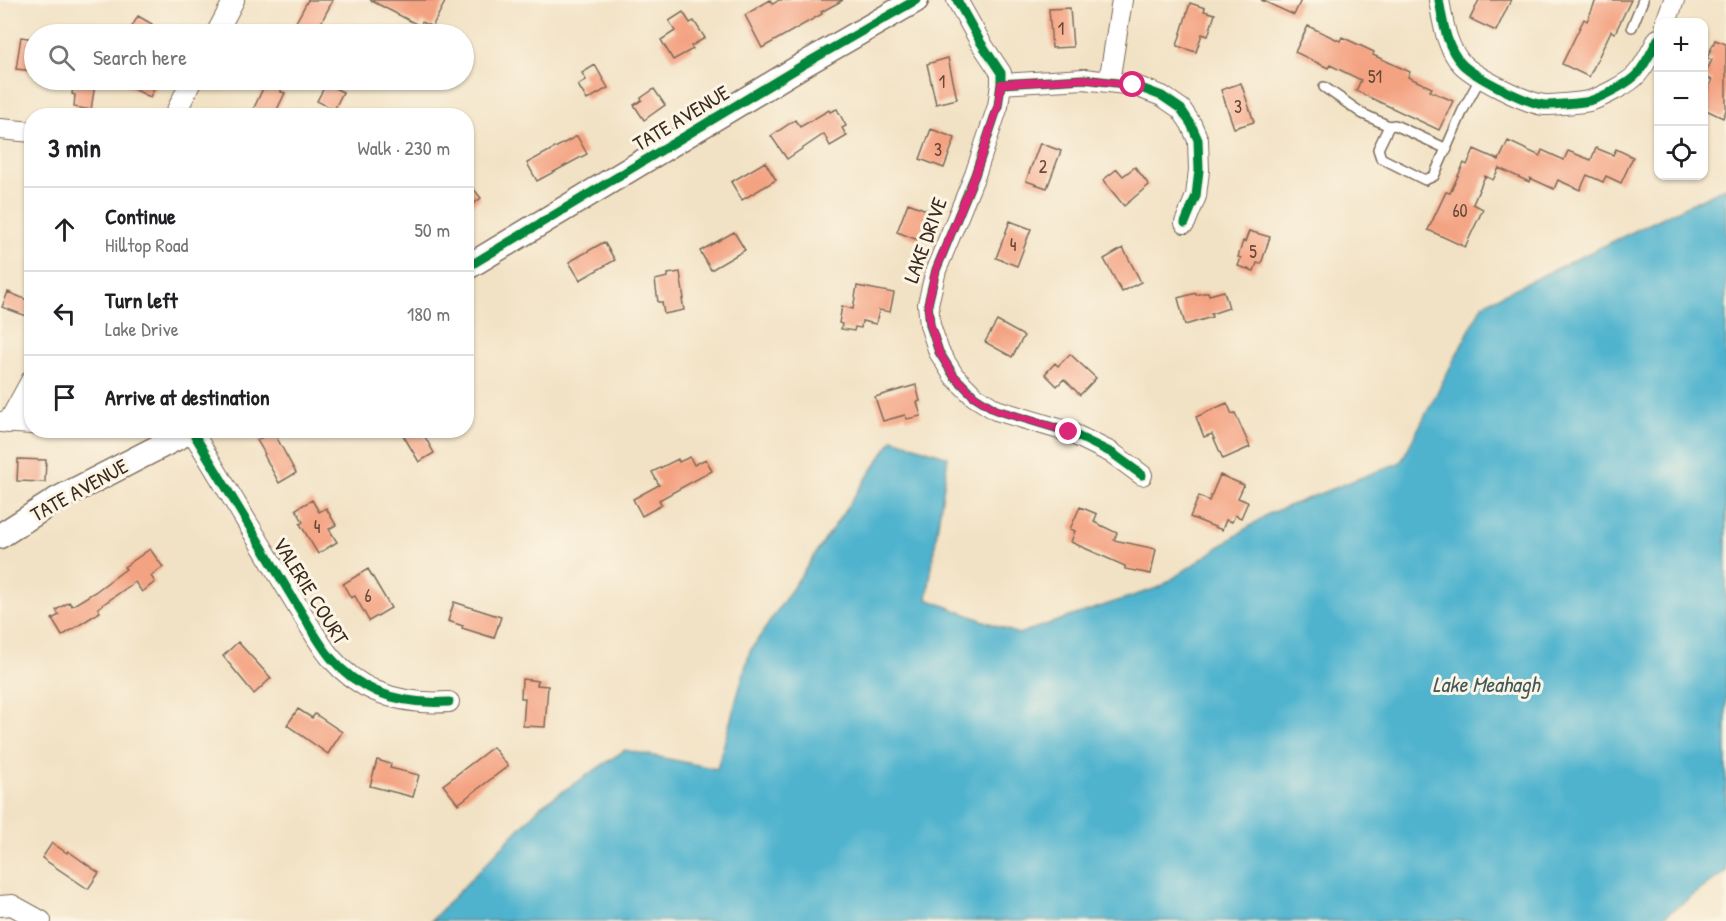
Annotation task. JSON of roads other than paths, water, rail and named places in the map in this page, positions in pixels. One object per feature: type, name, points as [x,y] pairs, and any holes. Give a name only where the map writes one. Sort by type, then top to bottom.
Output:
[{"type":"street","points":[[221,24],[234,0]]},
{"type":"street","name":"TATE AVENUE","points":[[474,263],[802,65],[916,0]]},
{"type":"street","points":[[957,0],[1001,73],[1001,84],[1084,79],[1133,85],[1162,96],[1182,109],[1198,140],[1196,196],[1185,223]]},
{"type":"street","points":[[1109,82],[1122,0]]},
{"type":"street","points":[[1439,0],[1450,45],[1463,64],[1481,77],[1516,96],[1543,105],[1589,101],[1614,90],[1637,76],[1654,47]]},
{"type":"street","points":[[1667,18],[1674,0]]},
{"type":"street","name":"LAKE DRIVE","points":[[1001,84],[998,106],[975,175],[936,270],[928,304],[930,324],[939,352],[954,376],[974,396],[996,410],[1069,432],[1112,453],[1142,475]]},
{"type":"street","points":[[178,108],[187,90]]},
{"type":"street","points":[[0,129],[24,131]]},
{"type":"street","points":[[24,391],[4,422],[24,423]]},
{"type":"street","name":"TATE AVENUE","points":[[0,536],[56,500],[177,438]]},
{"type":"street","name":"VALERIE COURT","points":[[195,438],[330,658],[365,687],[386,695],[429,703],[449,702]]},
{"type":"street","points":[[0,906],[12,905],[41,921]]},
{"type":"lane","points":[[1632,27],[1643,0]]},
{"type":"lane","points":[[1389,126],[1378,149],[1381,158],[1425,180],[1434,176],[1463,110],[1481,77]]},
{"type":"lane","points":[[1324,87],[1363,114],[1389,126],[1395,125],[1447,149]]},
{"type":"water","name":"Lake Meahagh","points":[[1726,187],[1726,871],[1658,921],[431,921],[542,805],[625,750],[717,769],[750,651],[893,439],[948,457],[927,599],[1018,634],[1160,587],[1268,514],[1401,462],[1483,304]]}]
